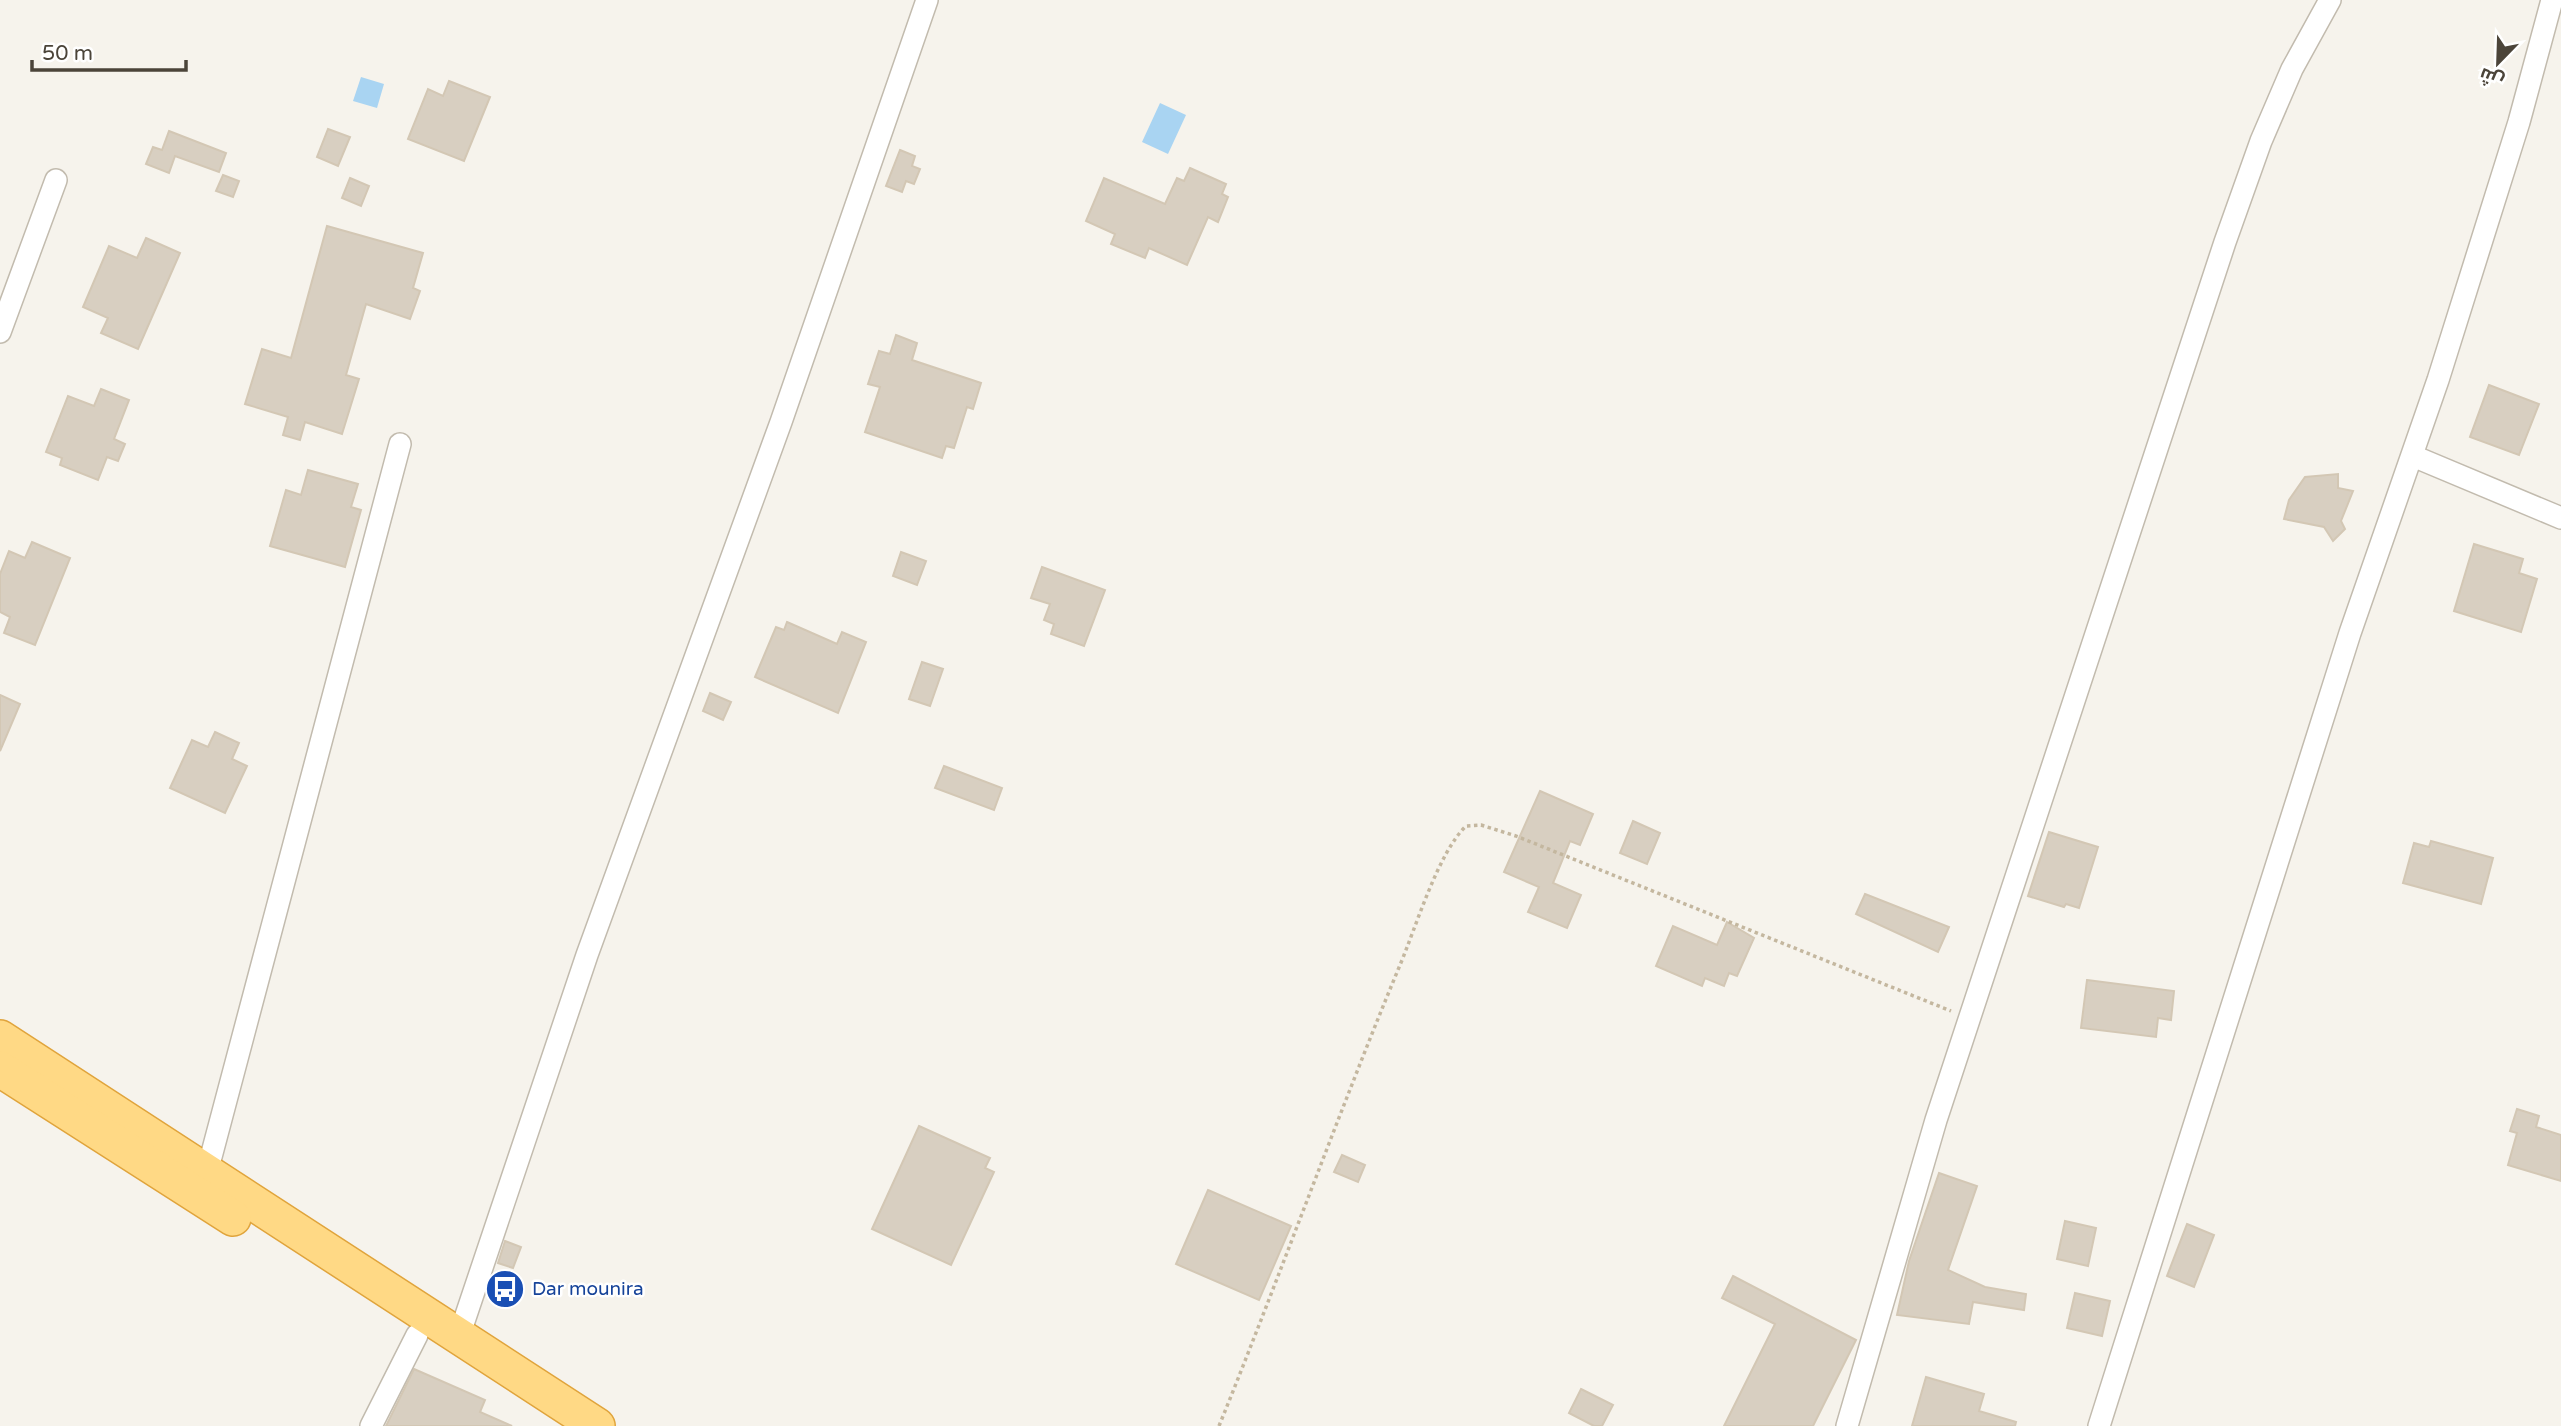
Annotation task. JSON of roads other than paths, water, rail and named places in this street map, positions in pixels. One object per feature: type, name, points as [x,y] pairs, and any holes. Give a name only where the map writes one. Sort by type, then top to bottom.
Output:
[{"type":"highway","points":[[0,1038],[458,1339],[597,1426]]},
{"type":"highway","points":[[0,1069],[484,1375],[559,1426]]},
{"type":"street","points":[[458,1339],[587,955],[781,422],[927,0]]},
{"type":"street","points":[[1847,1426],[1884,1292],[1969,1018],[2225,242],[2261,141],[2292,69],[2330,0]]},
{"type":"street","points":[[2099,1426],[2350,633],[2413,456],[2519,122],[2552,0]]},
{"type":"street","points":[[0,332],[55,180]]},
{"type":"street","points":[[207,1172],[400,444]]},
{"type":"street","points":[[2413,456],[2561,518]]},
{"type":"street","points":[[371,1426],[417,1335]]},
{"type":"water","points":[[361,77],[384,84],[377,108],[353,101]]},
{"type":"water","points":[[1160,103],[1186,115],[1168,154],[1142,142]]},
{"type":"place","name":"Dar mounira","points":[[505,1289]]}]
